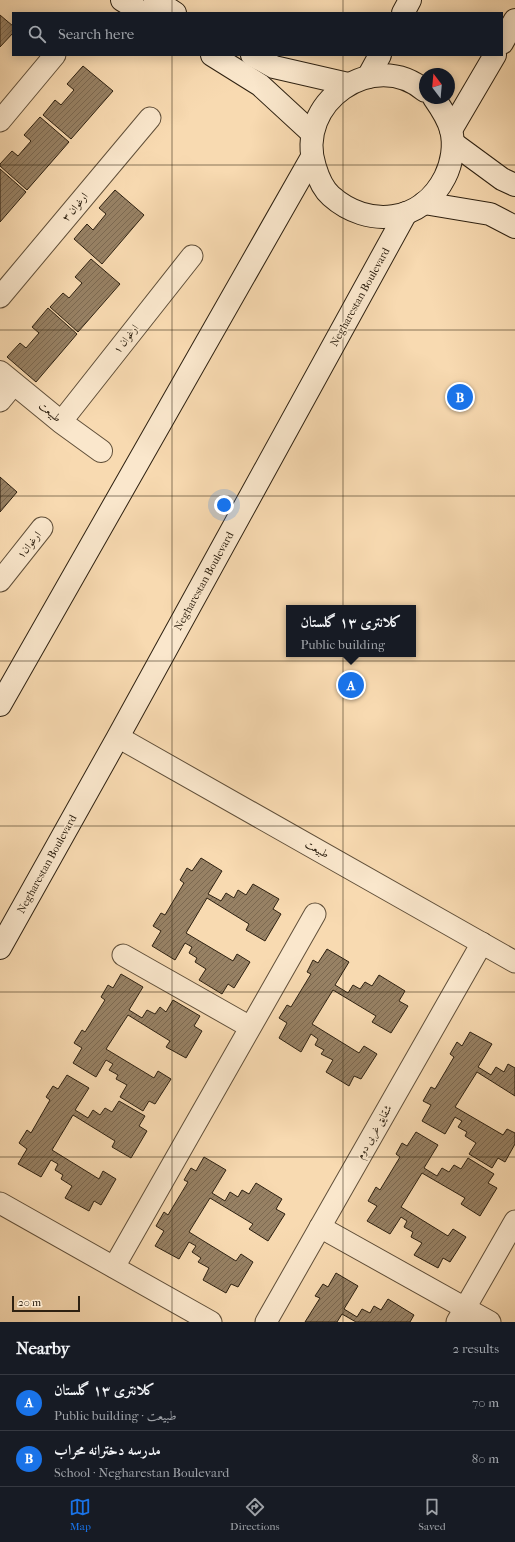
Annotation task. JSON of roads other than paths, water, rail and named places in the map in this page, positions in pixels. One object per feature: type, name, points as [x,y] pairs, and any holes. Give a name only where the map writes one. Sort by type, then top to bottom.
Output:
[{"type":"main road","points":[[122,0],[141,12]]},
{"type":"main road","points":[[155,0],[173,12]]},
{"type":"main road","points":[[404,12],[410,0]]},
{"type":"main road","points":[[503,41],[515,20]]},
{"type":"main road","points":[[214,56],[260,85],[312,133]]},
{"type":"main road","points":[[254,56],[274,67],[358,81],[386,76],[404,79],[419,86]]},
{"type":"main road","points":[[379,56],[358,81],[332,96],[319,114],[312,133],[312,158],[318,177],[326,189],[346,207],[365,215],[386,217],[415,208],[490,214],[515,227]]},
{"type":"main road","points":[[452,137],[494,56]]},
{"type":"main road","points":[[438,104],[445,113],[452,137],[502,179],[515,185]]},
{"type":"main road","name":"Negharestan Boulevard","points":[[0,948],[415,208],[440,186],[450,166],[452,137]]},
{"type":"main road","points":[[0,705],[312,158]]},
{"type":"main road","name":"طبیعت","points":[[7,378],[61,422],[101,450]]},
{"type":"street","points":[[0,121],[54,56]]},
{"type":"street","name":"ارغوان ۳","points":[[0,297],[150,118]]},
{"type":"street","name":"ارغوان ۱","points":[[61,422],[192,256]]},
{"type":"street","points":[[0,401],[7,378]]},
{"type":"street","name":"ارغوان۱","points":[[0,581],[42,528]]},
{"type":"street","name":"طبیعت","points":[[118,737],[515,962]]},
{"type":"street","points":[[114,1267],[315,914]]},
{"type":"street","name":"شقایق غربی دوم","points":[[266,1322],[482,943]]},
{"type":"street","points":[[123,955],[250,1027]]},
{"type":"street","points":[[0,1203],[211,1322]]},
{"type":"street","points":[[461,1315],[515,1220]]},
{"type":"street","points":[[320,1227],[461,1315],[490,1322]]},
{"type":"place","name":"مدرسه دخترانه محراب","points":[[460,397]]},
{"type":"place","name":"کلانتری ۱۳ گلستان","points":[[351,685]]}]
